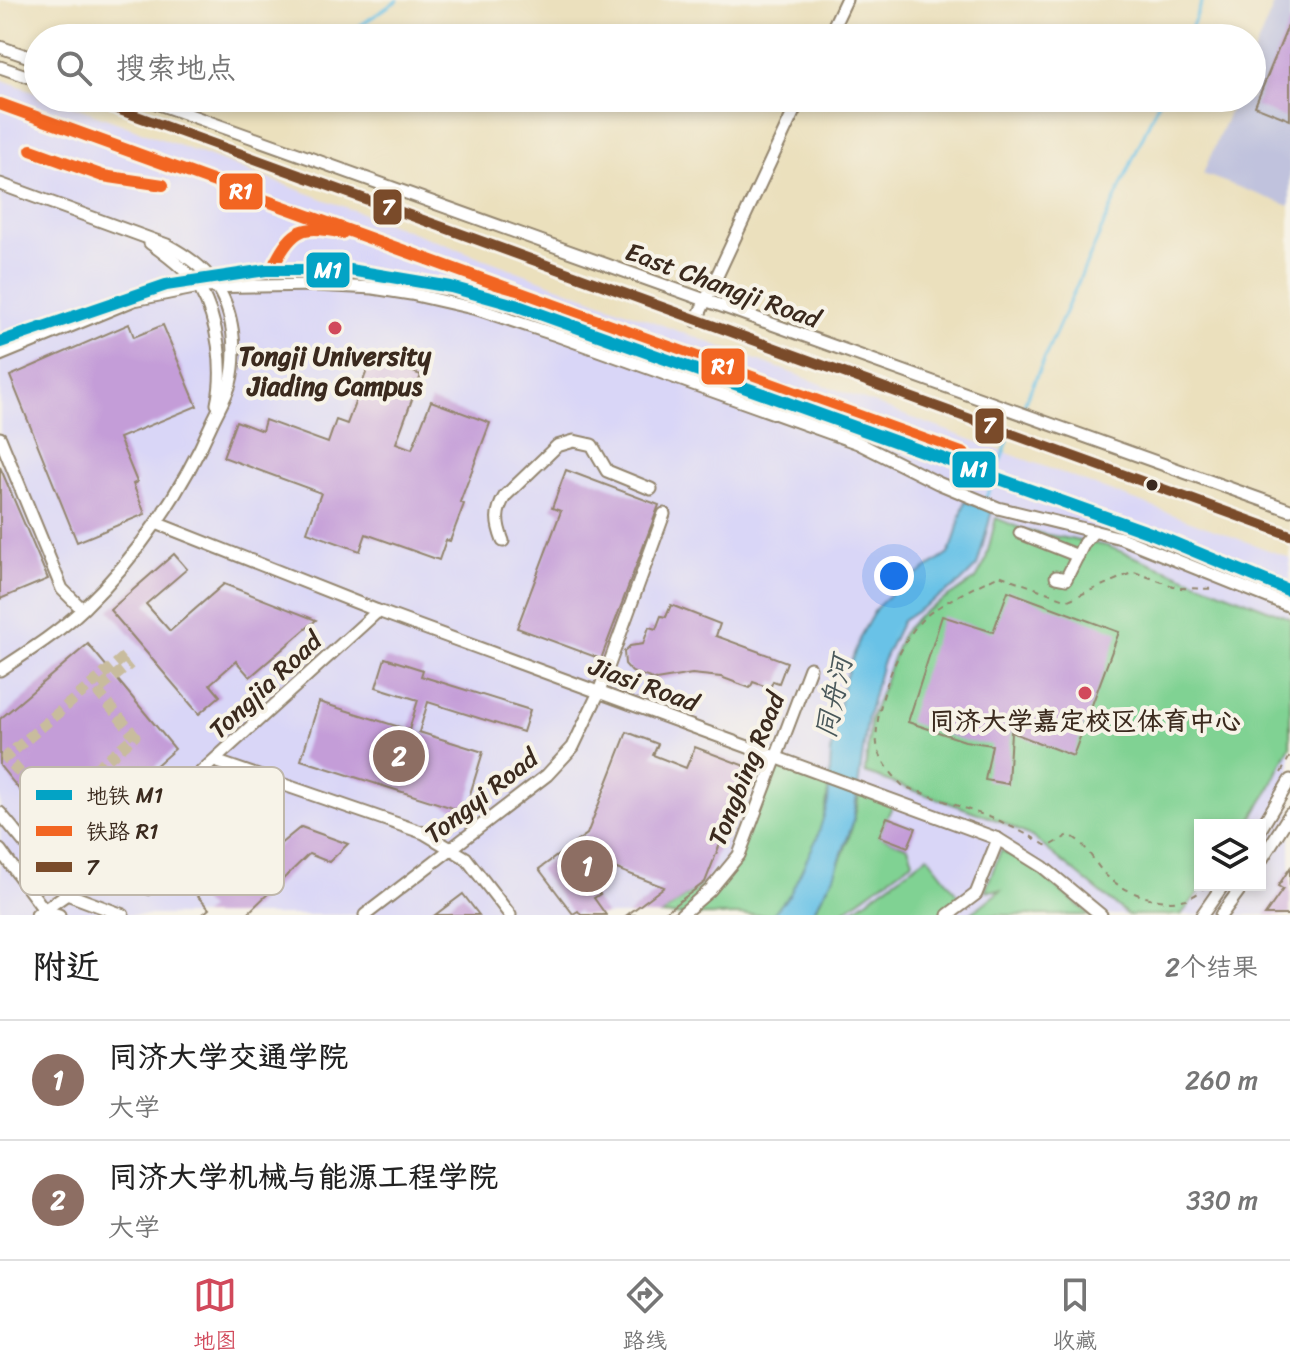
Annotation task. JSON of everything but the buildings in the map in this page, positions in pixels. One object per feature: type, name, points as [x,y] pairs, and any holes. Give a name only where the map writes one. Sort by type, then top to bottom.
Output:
[{"type":"street","points":[[835,24],[846,0]]},
{"type":"street","points":[[0,47],[24,55]]},
{"type":"street","points":[[0,67],[24,75]]},
{"type":"street","name":"East Changji Road","points":[[125,112],[1290,535]]},
{"type":"street","name":"East Changji Road","points":[[181,112],[1290,510]]},
{"type":"street","points":[[696,321],[793,112]]},
{"type":"street","points":[[0,184],[139,234],[188,257],[216,285],[233,334],[230,384],[193,465],[156,523],[82,609],[35,647],[0,670]]},
{"type":"street","points":[[139,234],[199,287],[212,321],[220,364],[219,397],[213,421]]},
{"type":"street","points":[[0,355],[134,300],[199,287],[315,285],[373,288],[411,294],[477,309],[556,335],[858,443],[998,508],[1121,538],[1290,606]]},
{"type":"street","points":[[0,438],[62,589],[82,609]]},
{"type":"street","points":[[503,541],[497,519],[501,503],[515,486],[564,443],[583,441],[592,445],[607,471],[651,489]]},
{"type":"street","name":"Tongyi Road","points":[[365,915],[560,762],[584,728],[664,514]]},
{"type":"street","name":"Jiasi Road","points":[[156,523],[378,611],[998,839],[1043,867],[1101,915]]},
{"type":"street","points":[[1056,577],[1066,579],[1084,543],[1094,531]]},
{"type":"street","points":[[1020,533],[1078,556]]},
{"type":"street","name":"Tongjia Road","points":[[208,767],[378,611]]},
{"type":"street","name":"Tongbing Road","points":[[681,915],[710,890],[739,855],[810,668]]},
{"type":"street","points":[[215,761],[232,767]]},
{"type":"street","points":[[1266,821],[1290,780]]},
{"type":"street","points":[[284,785],[424,833],[451,847],[466,858],[510,915]]},
{"type":"street","points":[[1266,852],[1290,812],[1278,802]]},
{"type":"street","points":[[0,813],[20,837]]},
{"type":"street","points":[[948,915],[976,894],[998,839]]},
{"type":"street","points":[[0,850],[20,881]]},
{"type":"street","points":[[1202,915],[1219,891]]},
{"type":"street","points":[[1221,915],[1239,891]]},
{"type":"street","points":[[29,895],[41,913],[59,915]]},
{"type":"street","name":"Tongjia Road","points":[[41,913],[66,895]]},
{"type":"street","points":[[70,895],[123,915]]},
{"type":"path","points":[[1202,891],[1184,900],[1139,896],[1111,880],[1093,861],[1080,839],[1069,835],[1050,846],[1045,845],[1000,821],[903,786],[891,774],[877,746],[885,691],[902,645],[921,620],[999,575],[1068,600],[1134,572],[1179,588],[1204,587],[1227,591]]},
{"type":"shaded area","points":[[1276,0],[1290,0],[1290,206],[1203,174],[1229,112],[1266,112],[1266,24]]},
{"type":"shaded area","name":"Tongji University Jiading Campus","points":[[0,79],[24,88],[24,112],[89,112],[1290,558],[1290,915],[0,915]]},
{"type":"green space","name":"同济大学嘉定校区体育中心","points":[[996,518],[1027,531],[1107,546],[1290,618],[1290,746],[1252,819],[1194,819],[1194,891],[1199,891],[1181,915],[1128,915],[1032,837],[1000,821],[865,773],[871,718],[902,634],[918,616],[976,579],[985,563]]},
{"type":"green space","points":[[775,764],[829,784],[812,855],[784,903],[772,915],[661,915],[705,882],[714,886],[739,855]]},
{"type":"green space","points":[[860,788],[894,801],[880,836],[908,847],[913,861],[838,915],[811,915],[843,854]]},
{"type":"green space","points":[[1001,850],[1027,863],[1090,915],[969,915],[1001,890],[985,891]]},
{"type":"green space","points":[[928,856],[961,899],[938,915],[846,915]]},
{"type":"water","points":[[965,501],[992,511],[977,566],[960,583],[902,621],[882,663],[868,716],[853,822],[834,876],[811,915],[772,915],[790,894],[817,838],[828,802],[831,753],[843,684],[861,635],[876,608],[896,589],[948,554]]},
{"type":"waterway","name":"同舟河","points":[[362,24],[398,0]]},
{"type":"waterway","points":[[1193,24],[1203,0]]},
{"type":"waterway","points":[[1021,411],[1154,112]]},
{"type":"waterway","points":[[985,500],[1010,436]]},
{"type":"tunnel","points":[[20,773],[6,757],[124,657]]},
{"type":"tunnel","points":[[98,767],[135,736],[97,691],[130,664]]},
{"type":"metro line","name":"M1","points":[[0,342],[166,285],[266,270],[350,270],[451,287],[515,305],[1153,534],[1290,591]]},
{"type":"rail line","name":"R1","points":[[0,104],[964,454]]},
{"type":"rail line","name":"R1","points":[[31,150],[103,176],[163,185]]},
{"type":"rail line","name":"R1","points":[[275,263],[288,242],[301,232],[318,229],[342,233]]},
{"type":"transit line","name":"7","points":[[126,112],[1290,535]]},
{"type":"place","name":"Tongji University Jiading Campus","points":[[335,328]]},
{"type":"place","name":"同济大学嘉定校区体育中心","points":[[1085,693]]},
{"type":"place","name":"同济大学机械与能源工程学院","points":[[399,756]]},
{"type":"place","name":"同济大学交通学院","points":[[587,866]]}]
